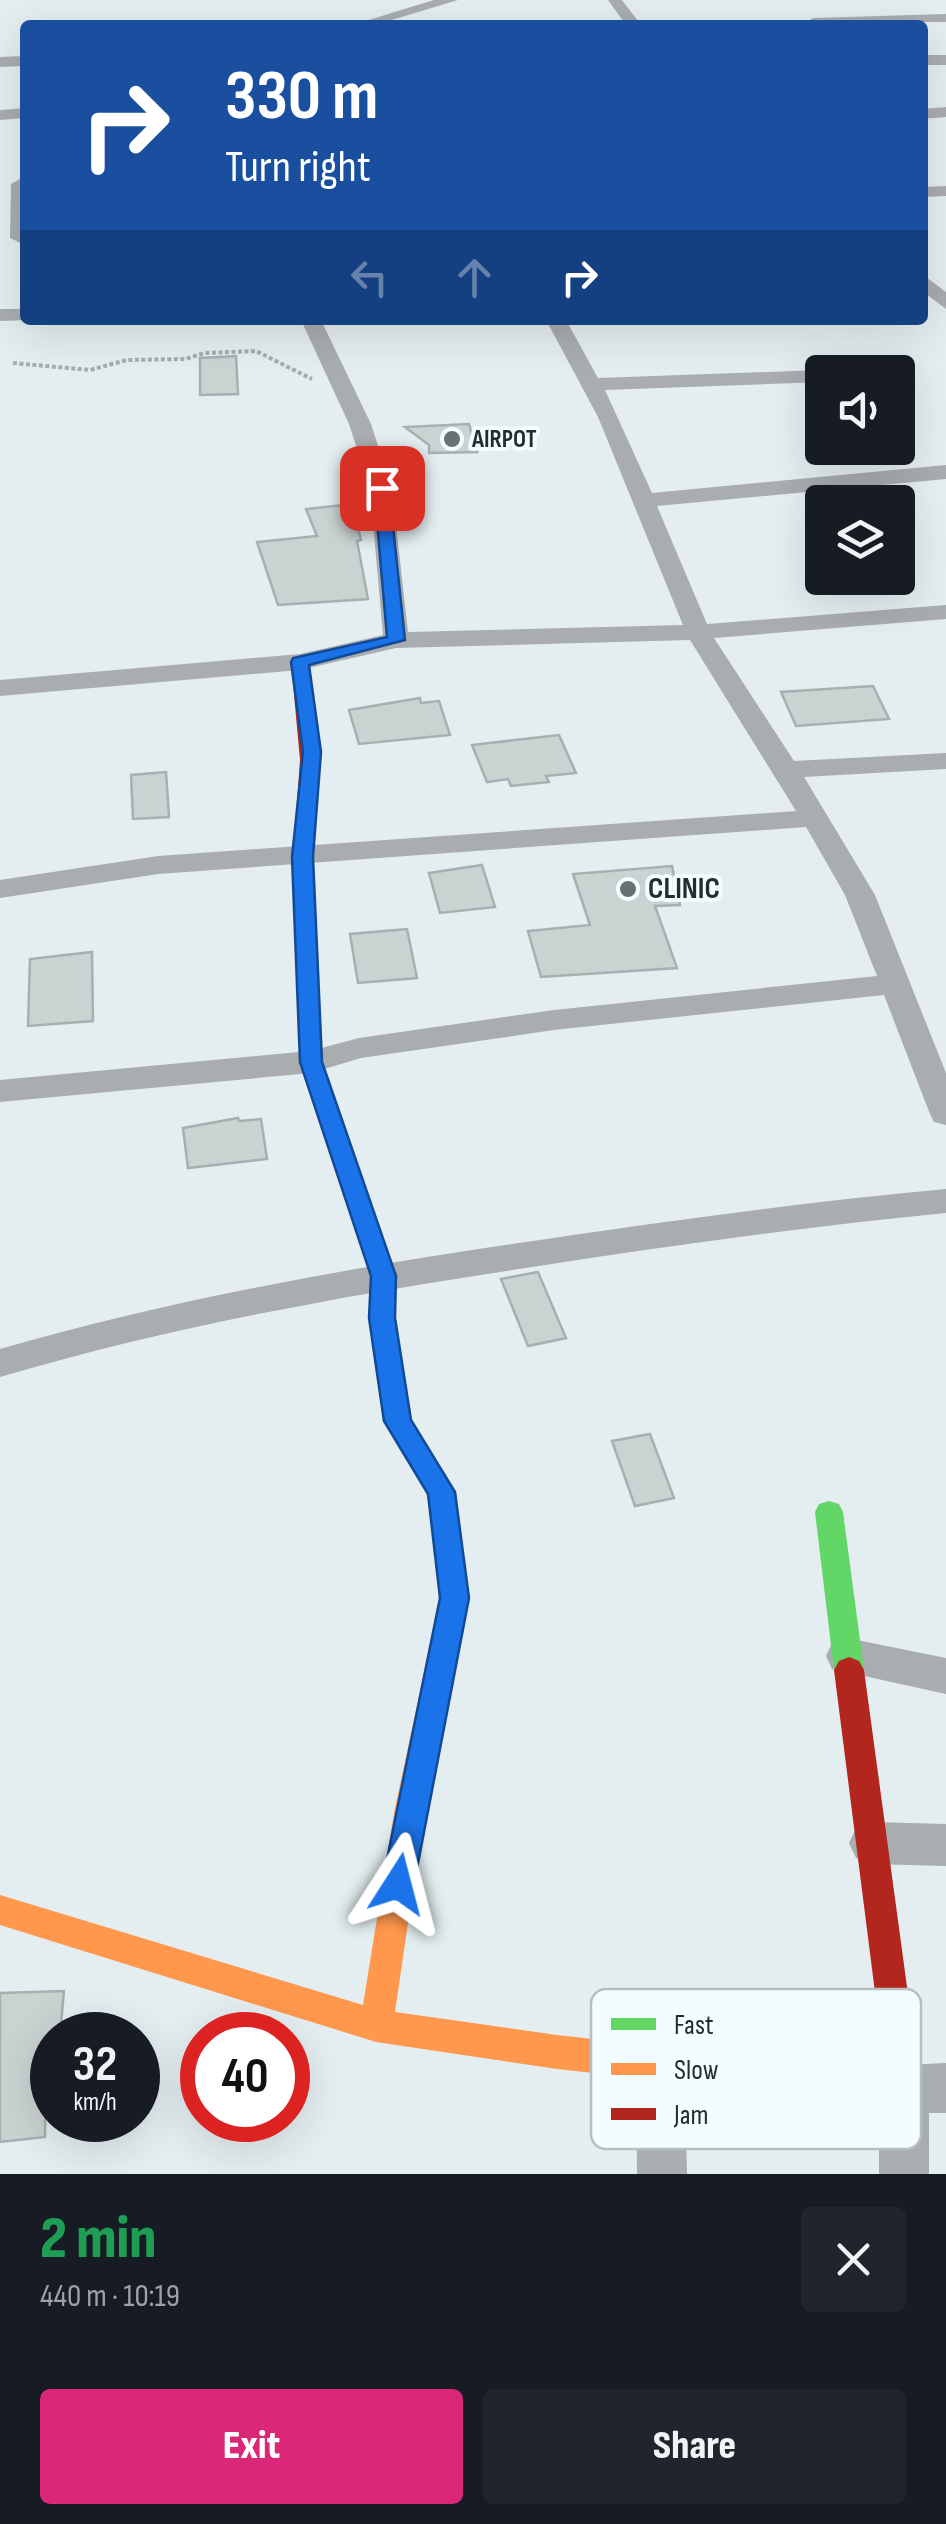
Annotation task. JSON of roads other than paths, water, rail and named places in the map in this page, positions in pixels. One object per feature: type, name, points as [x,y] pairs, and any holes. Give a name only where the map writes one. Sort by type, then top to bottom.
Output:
[{"type":"street","points":[[376,20],[451,0]]},
{"type":"street","points":[[615,0],[630,20]]},
{"type":"street","points":[[810,19],[946,18]]},
{"type":"street","points":[[313,325],[360,424],[382,488],[396,640]]},
{"type":"street","points":[[559,325],[592,384],[646,500],[698,632],[860,896],[946,1114]]},
{"type":"street","points":[[592,384],[805,377]]},
{"type":"street","points":[[646,500],[946,472]]},
{"type":"street","points":[[0,688],[300,662],[396,640],[698,632],[946,612]]},
{"type":"street","points":[[300,662],[312,752],[302,857],[311,1062],[384,1276],[382,1318],[398,1421],[442,1492],[454,1598],[409,1812],[376,2026]]},
{"type":"street","points":[[786,770],[946,761]]},
{"type":"street","points":[[0,889],[158,865],[815,818]]},
{"type":"street","points":[[0,1091],[311,1062],[360,1048],[554,1020],[895,984]]},
{"type":"street","points":[[0,1362],[64,1343],[224,1307],[384,1276],[785,1216],[946,1201]]},
{"type":"street","points":[[829,1512],[872,1843],[903,1989]]},
{"type":"street","points":[[848,1656],[946,1676]]},
{"type":"street","points":[[872,1843],[946,1845]]},
{"type":"street","points":[[0,1910],[376,2026],[591,2055]]},
{"type":"street","points":[[662,2149],[662,2174]]},
{"type":"street","points":[[904,2174],[910,2149]]},
{"type":"place","name":"AIRPOT","points":[[452,439]]},
{"type":"place","name":"CLINIC","points":[[628,889]]}]
